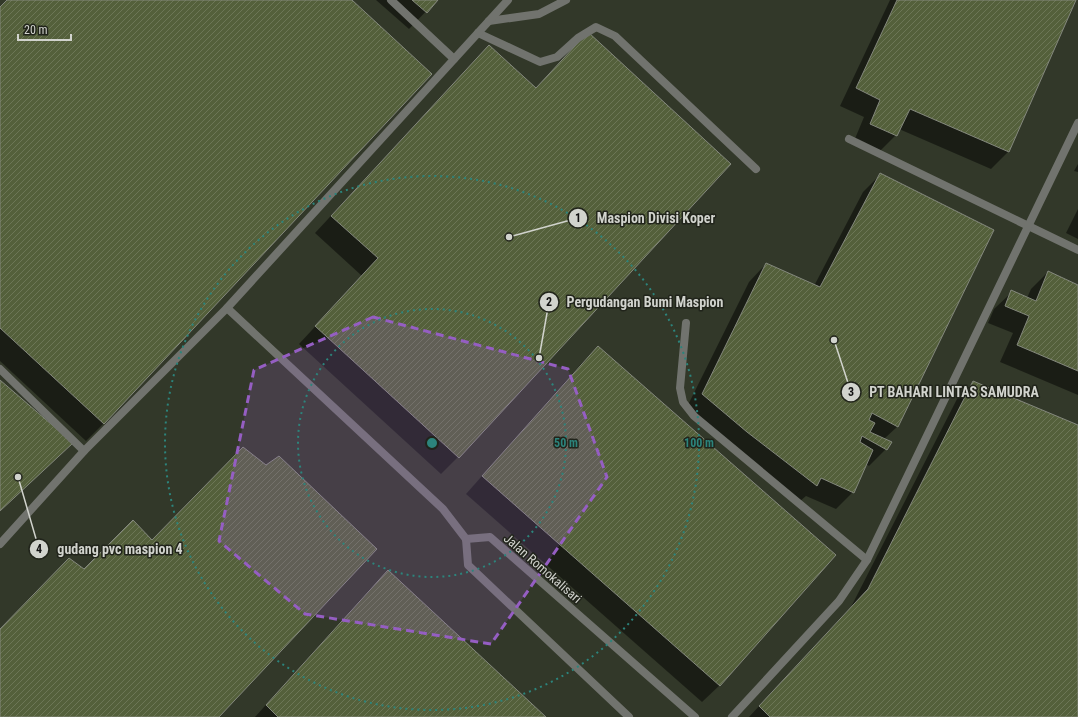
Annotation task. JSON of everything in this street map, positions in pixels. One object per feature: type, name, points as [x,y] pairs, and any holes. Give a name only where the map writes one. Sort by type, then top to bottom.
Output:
[{"type":"lane","points":[[391,0],[454,59]]},
{"type":"lane","points":[[0,544],[84,450],[227,308],[508,0]]},
{"type":"lane","points":[[489,20],[539,14],[566,0]]},
{"type":"lane","points":[[478,33],[540,62],[557,57],[578,38],[596,26],[615,36],[756,169]]},
{"type":"lane","points":[[732,717],[839,602],[867,560],[1078,123]]},
{"type":"lane","points":[[849,139],[1078,250]]},
{"type":"lane","points":[[227,308],[443,509],[466,539],[468,565],[629,717]]},
{"type":"lane","points":[[686,323],[680,388],[683,402],[694,416],[867,560]]},
{"type":"lane","points":[[0,369],[84,450]]},
{"type":"lane","name":"Jalan Romokalisari","points":[[466,539],[490,537],[695,717]]},
{"type":"highlighted area","points":[[373,317],[568,369],[607,477],[491,644],[305,614],[219,541],[254,370]]},
{"type":"shaded area","points":[[0,0],[1078,0],[1078,717],[0,717]]},
{"type":"building","points":[[7,0],[352,0],[432,74],[104,424],[0,328],[0,7]]},
{"type":"building","points":[[412,0],[438,0],[427,13]]},
{"type":"building","points":[[897,0],[1076,0],[1009,152],[910,109],[897,136],[870,124],[880,100],[856,88]]},
{"type":"building","points":[[588,32],[731,164],[459,458],[315,326],[378,258],[331,216],[489,45],[536,88]]},
{"type":"building","points":[[880,173],[994,230],[898,427],[872,413],[869,420],[875,423],[870,432],[892,442],[887,450],[862,436],[860,442],[873,450],[854,493],[821,478],[817,486],[747,432],[702,394],[766,263],[820,287]]},
{"type":"building","points":[[1048,271],[1078,285],[1078,371],[1017,345],[1029,316],[1005,306],[1011,290],[1036,301]]},
{"type":"building","points":[[598,346],[836,555],[720,686],[482,476]]},
{"type":"building","points":[[0,380],[73,443],[0,511]]},
{"type":"building","points":[[973,381],[1078,425],[1078,717],[770,717],[759,706],[868,589]]},
{"type":"building","points":[[243,447],[266,465],[279,456],[377,549],[219,717],[0,717],[0,629],[69,558],[84,569],[133,520],[152,540]]},
{"type":"building","points":[[388,570],[546,717],[278,717],[266,705]]},
{"type":"place","name":"Maspion Divisi Koper","points":[[509,237]]},
{"type":"place","name":"PT BAHARI LINTAS SAMUDRA","points":[[834,340]]},
{"type":"place","name":"Pergudangan Bumi Maspion","points":[[539,358]]},
{"type":"place","name":"gudang pvc maspion 4","points":[[18,477]]}]
